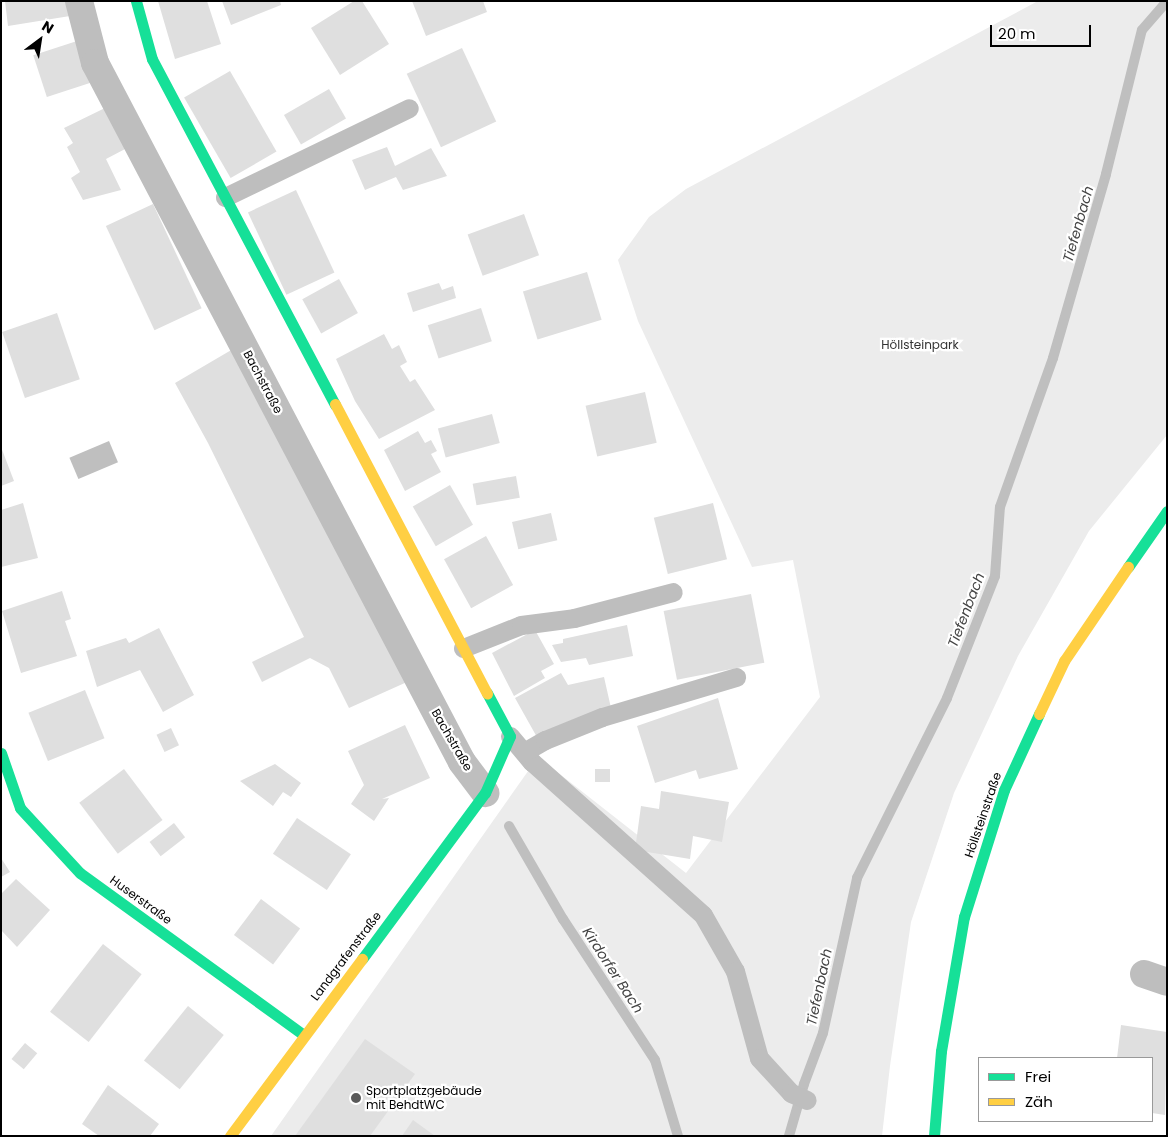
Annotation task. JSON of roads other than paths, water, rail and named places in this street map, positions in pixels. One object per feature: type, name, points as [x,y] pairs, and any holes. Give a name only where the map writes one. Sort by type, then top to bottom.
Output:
[{"type":"street","name":"Bachstraße","points":[[79,1],[95,63],[462,762],[485,793]]},
{"type":"street","points":[[136,1],[152,59],[510,736],[485,793]]},
{"type":"street","name":"Höllsteinstraße","points":[[934,1136],[941,1051],[964,917],[1004,790],[1064,661],[1167,511]]},
{"type":"street","name":"Huserstraße","points":[[1,753],[20,808],[80,874],[304,1035]]},
{"type":"street","name":"Landgrafenstraße","points":[[230,1136],[485,793]]},
{"type":"lane","points":[[225,197],[409,108]]},
{"type":"lane","points":[[463,648],[521,625],[574,618],[673,592]]},
{"type":"lane","points":[[524,752],[544,740],[602,717],[736,677]]},
{"type":"lane","points":[[510,736],[532,762],[703,915],[735,971],[759,1058],[799,1097]]},
{"type":"waterway","name":"Tiefenbach","points":[[789,1136],[804,1084],[823,1033],[857,878],[947,698],[995,576],[1000,507],[1053,358],[1106,174],[1142,30],[1167,1]]},
{"type":"waterway","name":"Kirdorfer Bach","points":[[509,826],[563,919],[655,1060],[678,1136]]},
{"type":"place","name":"Sportplatzgebäude mit BehdtWC","points":[[356,1098]]},
{"type":"park label","name":"Höllsteinpark","points":[[920,345]]}]
